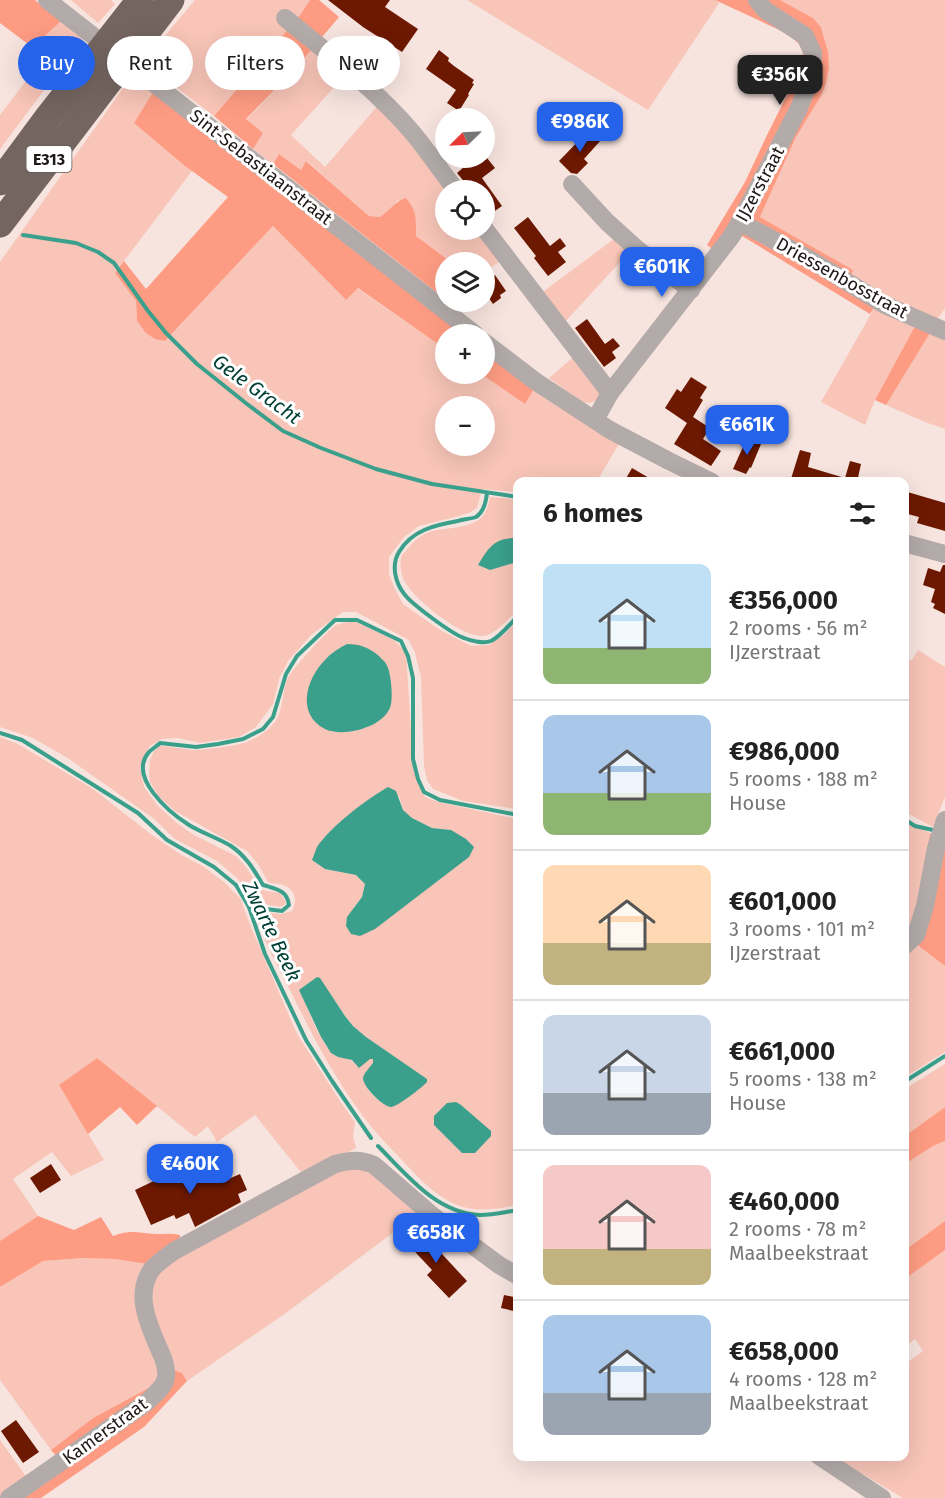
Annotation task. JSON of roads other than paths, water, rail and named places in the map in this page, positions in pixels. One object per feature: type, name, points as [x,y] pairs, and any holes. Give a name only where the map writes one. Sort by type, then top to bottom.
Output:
[{"type":"highway","name":"E313","points":[[0,182],[140,0]]},
{"type":"highway","name":"E313","points":[[0,224],[171,0]]},
{"type":"street","name":"IJzerstraat","points":[[610,393],[691,290],[740,222],[799,108],[812,75],[813,53],[805,36],[765,10],[757,0]]},
{"type":"street","name":"Sint-Sebastiaanstraat","points":[[47,1],[463,324]]},
{"type":"street","points":[[285,18],[381,100],[412,132],[448,180]]},
{"type":"street","points":[[572,184],[637,249],[691,290]]},
{"type":"street","name":"Driessenbosstraat","points":[[740,222],[811,260],[885,305],[945,331]]},
{"type":"street","points":[[493,240],[610,393],[596,420]]},
{"type":"street","points":[[495,350],[535,381],[610,430],[702,477]]},
{"type":"street","points":[[909,544],[945,554]]},
{"type":"street","points":[[910,941],[926,906],[936,848],[945,820]]},
{"type":"street","name":"Kamerstraat","points":[[9,1498],[147,1402],[166,1379],[165,1364],[146,1317],[143,1300],[146,1283],[151,1271],[158,1263],[174,1251],[335,1164],[350,1160],[364,1161],[374,1166],[433,1216],[513,1273]]},
{"type":"street","points":[[826,1461],[882,1498]]},
{"type":"waterway","name":"Gele Gracht","points":[[23,235],[76,243],[98,252],[114,263],[166,333],[197,364],[283,431],[376,469],[432,484],[513,496]]},
{"type":"waterway","points":[[487,493],[483,510],[476,517],[441,524],[410,538],[399,552],[395,563],[397,580],[405,595],[433,619],[470,640],[491,641],[513,621]]},
{"type":"waterway","points":[[249,907],[282,911],[289,905],[283,893],[263,885],[241,854],[226,843],[189,825],[162,803],[147,783],[143,772],[144,762],[149,752],[160,743],[196,747],[243,739],[263,729],[273,717],[286,674],[297,656],[335,620],[357,620],[401,641],[408,656],[413,678],[413,759],[424,792],[440,800],[513,814]]},
{"type":"waterway","name":"Zwarte Beek","points":[[0,733],[22,740],[138,813],[167,840],[214,867],[236,885],[249,907],[265,954],[306,1040],[371,1138]]},
{"type":"waterway","name":"Gele Gracht","points":[[909,822],[933,830]]},
{"type":"waterway","name":"Zwarte Beek","points":[[909,1079],[945,1056]]},
{"type":"waterway","name":"Zwarte Beek","points":[[378,1146],[423,1191],[450,1207],[464,1213],[480,1215],[513,1211]]}]
